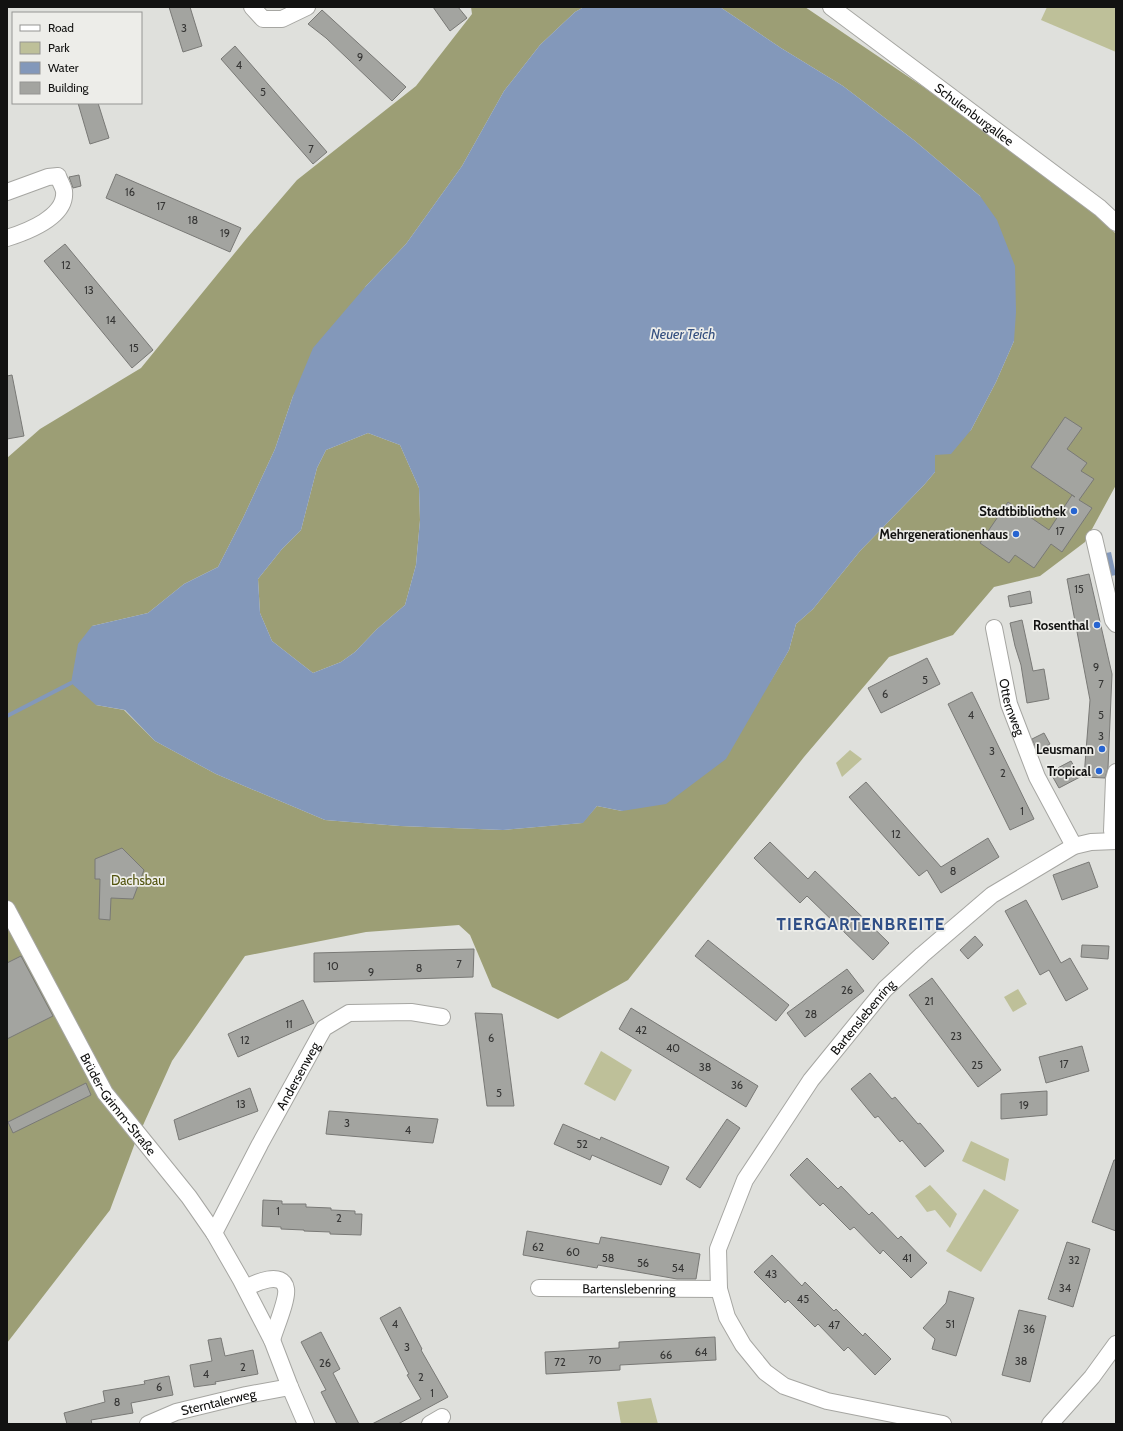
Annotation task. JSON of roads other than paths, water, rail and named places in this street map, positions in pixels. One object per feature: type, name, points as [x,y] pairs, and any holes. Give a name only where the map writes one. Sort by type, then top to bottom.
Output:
[{"type":"street","points":[[252,7],[263,19],[282,19],[307,7]]},
{"type":"street","name":"Schulenburgallee","points":[[831,7],[1100,208],[1116,223]]},
{"type":"street","points":[[7,192],[58,176],[64,191],[62,202],[54,215],[25,232],[7,238]]},
{"type":"street","points":[[1094,538],[1113,620],[1116,624]]},
{"type":"street","name":"Otternweg","points":[[994,628],[1009,704],[1037,777],[1074,846]]},
{"type":"street","points":[[1116,772],[1114,779],[1112,831],[1116,831]]},
{"type":"street","name":"Bartenslebenring","points":[[943,1424],[827,1401],[784,1386],[766,1372],[743,1344],[727,1317],[718,1290],[718,1249],[745,1180],[815,1075],[885,989],[992,895],[1074,846],[1091,842],[1116,841]]},
{"type":"street","name":"Brüder-Grimm-Straße","points":[[7,909],[105,1093],[189,1197],[214,1233],[246,1288],[272,1340],[306,1424]]},
{"type":"street","name":"Andersenweg","points":[[214,1233],[260,1144],[324,1028],[349,1014],[411,1012],[442,1017]]},
{"type":"street","points":[[246,1288],[265,1280],[274,1279],[281,1281],[286,1288],[286,1298],[272,1340]]},
{"type":"street","name":"Bartenslebenring","points":[[539,1288],[718,1290]]},
{"type":"street","points":[[1050,1424],[1092,1377],[1116,1344]]},
{"type":"street","name":"Sterntalerweg","points":[[148,1424],[176,1412],[246,1395],[290,1387]]},
{"type":"water","name":"Neuer Teich","points":[[584,7],[720,7],[781,48],[843,86],[915,141],[980,196],[997,220],[1015,266],[1016,312],[1014,341],[996,382],[971,430],[951,454],[935,455],[935,472],[860,551],[813,609],[796,624],[789,650],[726,759],[666,804],[622,811],[597,806],[583,823],[503,830],[400,826],[325,820],[216,774],[155,741],[125,710],[96,705],[71,683],[78,644],[92,626],[148,613],[184,584],[218,567],[275,449],[293,396],[313,348],[366,286],[406,244],[462,166],[504,91],[540,45],[575,12]],"holes":[[[368,433],[400,445],[419,488],[420,520],[416,565],[405,605],[377,629],[355,652],[341,662],[313,673],[272,641],[260,613],[258,579],[282,549],[301,530],[317,468],[326,450]]]},
{"type":"water","points":[[1111,552],[1116,575],[1106,577],[1101,554]]},
{"type":"waterway","points":[[7,716],[71,683]]},
{"type":"place","name":"Stadtbibliothek","points":[[1074,511]]},
{"type":"place","name":"Mehrgenerationenhaus","points":[[1016,534]]},
{"type":"place","name":"Rosenthal","points":[[1097,625]]},
{"type":"place","name":"Leusmann","points":[[1102,749]]},
{"type":"place","name":"Tropical","points":[[1099,771]]},
{"type":"district","name":"TIERGARTENBREITE","points":[[861,924]]},
{"type":"park label","name":"Dachsbau","points":[[138,880]]}]
